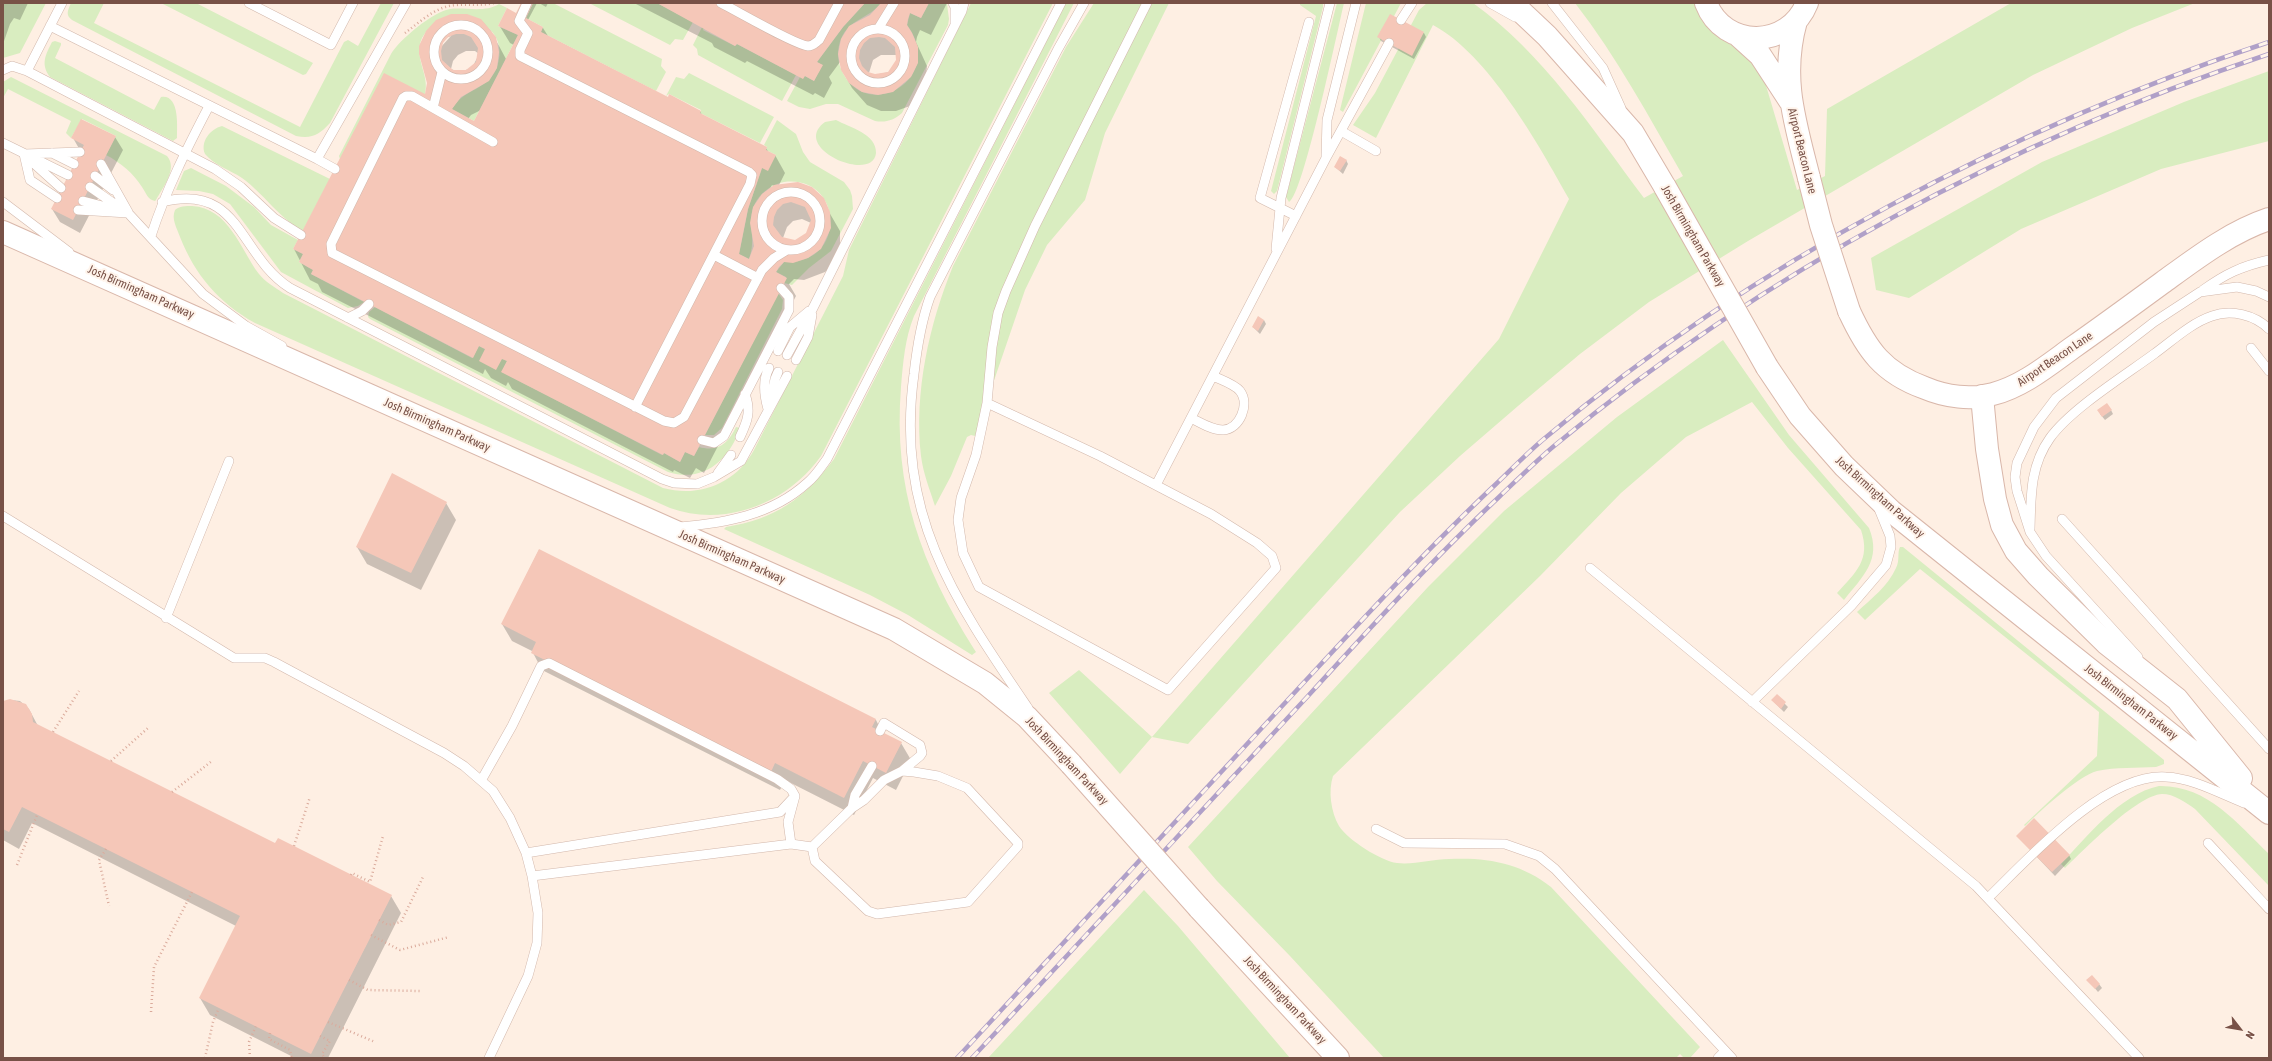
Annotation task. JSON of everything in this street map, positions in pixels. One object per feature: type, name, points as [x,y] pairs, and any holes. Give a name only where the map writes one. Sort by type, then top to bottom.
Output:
[{"type":"main road","name":"Josh Birmingham Parkway","points":[[1512,3],[1547,36],[1633,133],[1767,366],[1800,416],[1844,466],[1869,490],[1940,550],[2269,813]]},
{"type":"main road","name":"Airport Beacon Lane","points":[[1706,3],[1719,23],[1739,36],[1760,55],[1790,101]]},
{"type":"main road","points":[[1739,36],[1754,39],[1770,37],[1784,31],[1796,21],[1807,3]]},
{"type":"main road","name":"Airport Beacon Lane","points":[[1796,21],[1790,45],[1790,101],[1821,225],[1850,311],[1862,338],[1873,354],[1893,373],[1933,391],[1951,396],[1982,396],[2004,390],[2031,378],[2196,259],[2226,240],[2269,219]]},
{"type":"main road","name":"Josh Birmingham Parkway","points":[[3,232],[325,374],[894,629],[985,683],[1027,717],[1053,743],[1199,908],[1338,1058]]},
{"type":"main road","points":[[1982,396],[1987,449],[1995,499],[2002,525],[2016,551],[2038,576],[2106,643],[2177,699],[2269,813]]},
{"type":"lane","points":[[27,70],[62,3]]},
{"type":"lane","points":[[249,3],[331,45],[353,3]]},
{"type":"lane","points":[[317,159],[406,3]]},
{"type":"lane","points":[[527,3],[519,21],[528,33],[520,50],[520,56],[751,173],[750,184],[636,407]]},
{"type":"lane","points":[[721,3],[793,40],[808,46],[814,45],[819,40],[839,3]]},
{"type":"lane","points":[[878,29],[887,30],[898,38],[902,44],[905,56],[902,69],[896,77],[879,83],[870,82],[862,78],[852,64],[851,54],[853,45],[858,38],[865,32],[878,29],[894,3]]},
{"type":"lane","points":[[952,3],[955,7],[955,26]]},
{"type":"lane","points":[[787,356],[813,308],[955,26],[964,3]]},
{"type":"lane","points":[[669,528],[708,525],[741,518],[778,504],[808,483],[827,459],[1061,3]]},
{"type":"lane","points":[[1053,743],[967,616],[938,563],[917,498],[912,459],[910,424],[912,389],[920,328],[930,297],[1058,48],[1084,3]]},
{"type":"lane","points":[[987,403],[1100,456],[1211,514],[1257,543],[1272,556],[1276,568],[1168,690],[979,587],[963,553],[958,520],[961,498],[976,455],[987,403],[992,347],[998,313],[1006,291],[1035,226],[1147,3]]},
{"type":"lane","points":[[1276,254],[1280,208],[1330,3]]},
{"type":"lane","points":[[1326,158],[1327,120],[1356,3]]},
{"type":"lane","points":[[1401,20],[1412,3]]},
{"type":"lane","points":[[1490,3],[1547,36]]},
{"type":"lane","points":[[1552,3],[1603,68],[1633,133]]},
{"type":"lane","points":[[1296,216],[1260,198],[1309,22]]},
{"type":"lane","points":[[433,108],[442,72],[435,60],[433,51],[440,34],[455,25],[464,24],[480,32],[485,39],[488,56],[480,72],[464,80],[454,79],[442,72]]},
{"type":"lane","points":[[50,26],[335,169]]},
{"type":"lane","points":[[1156,485],[1326,158],[1389,44]]},
{"type":"lane","points":[[3,70],[12,66],[27,70],[215,170],[241,187],[274,218],[301,235]]},
{"type":"lane","points":[[493,142],[409,95],[403,98],[331,244],[332,253],[636,407],[670,422],[678,422],[684,417],[766,265],[787,250],[805,247],[812,241],[820,224],[816,206],[802,193],[792,191],[774,196],[765,208],[761,223],[763,232],[769,241],[787,250]]},
{"type":"lane","points":[[151,236],[162,202],[184,153],[209,106]]},
{"type":"lane","points":[[1341,131],[1376,151]]},
{"type":"lane","points":[[3,143],[68,175]]},
{"type":"lane","points":[[24,154],[80,152]]},
{"type":"lane","points":[[51,153],[74,164]]},
{"type":"lane","points":[[24,154],[61,188]]},
{"type":"lane","points":[[24,154],[30,180],[57,198]]},
{"type":"lane","points":[[101,164],[129,214]]},
{"type":"lane","points":[[95,176],[117,192]]},
{"type":"lane","points":[[90,187],[129,214],[151,236],[203,294],[218,306],[325,374]]},
{"type":"lane","points":[[162,202],[186,198],[200,199],[223,209],[232,218],[267,270],[277,280],[662,479],[686,484],[697,484],[714,477],[740,461],[787,376]]},
{"type":"lane","points":[[83,201],[129,214]]},
{"type":"lane","points":[[3,202],[95,272]]},
{"type":"lane","points":[[78,210],[129,214]]},
{"type":"lane","points":[[714,255],[758,278]]},
{"type":"lane","points":[[2177,699],[2046,556],[2030,532],[2022,510],[2015,477],[2017,463],[2024,445],[2044,412],[2056,398],[2154,322],[2222,276],[2245,265],[2269,260]]},
{"type":"lane","points":[[2200,292],[2237,287],[2256,291],[2269,297]]},
{"type":"lane","points":[[702,440],[714,443],[719,440],[745,394],[788,310],[789,297],[781,288]]},
{"type":"lane","points":[[348,318],[362,311],[369,304]]},
{"type":"lane","points":[[778,350],[790,326],[813,308]]},
{"type":"lane","points":[[796,360],[808,337],[813,308]]},
{"type":"lane","points":[[2030,532],[2032,479],[2041,453],[2061,426],[2097,396],[2198,322],[2224,313],[2236,314],[2248,316],[2269,329]]},
{"type":"lane","points":[[2251,348],[2269,371]]},
{"type":"lane","points":[[768,408],[764,395],[765,374],[769,368]]},
{"type":"lane","points":[[768,408],[774,379],[778,372]]},
{"type":"lane","points":[[1192,418],[1213,428],[1225,430],[1234,425],[1241,417],[1244,407],[1241,393],[1236,388],[1213,376]]},
{"type":"lane","points":[[740,437],[748,415],[749,406],[745,394]]},
{"type":"lane","points":[[714,477],[731,455]]},
{"type":"lane","points":[[166,618],[229,461]]},
{"type":"lane","points":[[1752,702],[1851,606],[1886,564],[1891,547],[1890,536],[1878,506],[1869,490]]},
{"type":"lane","points":[[3,516],[166,618],[234,658],[256,657],[269,660],[444,753],[482,779],[503,805],[526,853],[532,876],[538,913],[538,943],[528,976],[489,1058]]},
{"type":"lane","points":[[2062,518],[2269,749]]},
{"type":"lane","points":[[1590,568],[1939,854],[1988,898],[2139,1058]]},
{"type":"lane","points":[[482,779],[512,726],[541,666],[549,663],[777,779],[791,788],[795,796],[788,822],[792,844]]},
{"type":"lane","points":[[812,847],[852,808],[864,800],[884,780],[902,772],[922,753],[920,745],[884,723],[880,731]]},
{"type":"lane","points":[[852,808],[855,795],[872,766]]},
{"type":"lane","points":[[812,847],[815,861],[872,914],[968,902],[1018,846],[1017,840],[967,788],[938,776],[914,772],[902,772]]},
{"type":"lane","points":[[1988,898],[2057,832],[2110,792],[2138,780],[2166,777],[2179,779],[2213,790],[2269,813]]},
{"type":"lane","points":[[526,853],[780,812],[795,796]]},
{"type":"lane","points":[[780,812],[788,822]]},
{"type":"lane","points":[[1376,829],[1404,843],[1506,844],[1539,856],[1555,870],[1729,1054],[1718,1058]]},
{"type":"lane","points":[[2208,843],[2269,909]]},
{"type":"lane","points":[[532,876],[792,844],[812,847]]},
{"type":"path","points":[[403,34],[437,10],[456,5],[483,6],[494,3]]},
{"type":"path","points":[[53,732],[79,691]]},
{"type":"path","points":[[111,761],[148,728]]},
{"type":"path","points":[[172,792],[212,762]]},
{"type":"path","points":[[294,846],[310,797]]},
{"type":"path","points":[[17,865],[38,815]]},
{"type":"path","points":[[351,875],[352,873],[370,882],[382,836]]},
{"type":"path","points":[[106,849],[99,860],[109,906]]},
{"type":"path","points":[[379,920],[388,925],[401,922],[424,875]]},
{"type":"path","points":[[151,1012],[154,967],[192,892]]},
{"type":"path","points":[[371,935],[400,950],[449,937]]},
{"type":"path","points":[[349,980],[368,990],[420,991]]},
{"type":"path","points":[[205,1058],[213,1022],[219,1008]]},
{"type":"path","points":[[328,1022],[375,1042]]},
{"type":"path","points":[[250,1058],[249,1042],[256,1026]]},
{"type":"path","points":[[270,1034],[268,1039],[290,1050],[292,1058]]},
{"type":"path","points":[[320,1036],[330,1041],[322,1054],[325,1058]]},
{"type":"green space","points":[[3,3],[46,3],[20,53],[3,58]]},
{"type":"green space","points":[[71,3],[104,3],[94,23],[300,127],[344,42],[348,40],[358,46],[381,3],[394,3],[330,123],[322,131],[315,135],[302,137],[296,136],[72,20],[68,16],[68,10]]},
{"type":"green space","points":[[161,3],[196,3],[313,63],[306,74],[303,75]]},
{"type":"green space","points":[[533,3],[553,3],[662,59],[661,66],[666,72],[656,91],[541,32],[543,27],[526,18]]},
{"type":"green space","points":[[589,3],[657,3],[693,22],[683,40],[675,39],[670,45]]},
{"type":"green space","points":[[865,3],[881,3],[849,27],[841,39],[838,55],[842,71],[853,86],[868,94],[884,94],[898,88],[910,77],[917,62],[917,45],[907,25],[910,13],[921,18],[929,3],[947,4],[949,19],[948,25],[902,113],[890,120],[879,122],[838,104],[826,104],[810,109],[799,107],[787,101],[800,77],[805,76],[814,81],[822,65],[817,62],[843,27]]},
{"type":"green space","points":[[971,3],[1053,3],[821,456],[807,473],[791,487],[754,507],[733,513],[712,515],[691,513],[670,508],[255,323],[219,297],[201,276],[186,251],[175,224],[174,213],[178,208],[192,206],[205,208],[215,214],[232,231],[261,277],[283,293],[663,488],[677,491],[703,489],[716,485],[727,479],[746,462],[754,450],[843,276],[849,250]]},
{"type":"green space","points":[[1066,3],[1074,3],[914,316],[908,333],[905,351],[901,387],[900,424],[902,459],[907,492],[915,524],[926,556],[939,587],[955,618],[976,652],[972,655],[908,615],[870,595],[724,529],[726,527],[759,519],[774,513],[787,505],[800,496],[823,473],[834,459]]},
{"type":"green space","points":[[1094,3],[1169,3],[1105,133],[1085,200],[1047,245],[1025,290],[975,436],[971,435],[967,437],[951,476],[935,506],[922,462],[919,432],[925,359],[930,335],[944,288],[953,266],[1066,47]]},
{"type":"green space","points":[[1300,3],[1323,3],[1323,7],[1277,191],[1274,194],[1271,191],[1316,16],[1300,5]]},
{"type":"green space","points":[[1337,3],[1344,3],[1320,110],[1303,172],[1295,193],[1289,202],[1286,197]]},
{"type":"green space","points":[[1366,3],[1401,3],[1343,112],[1340,110]]},
{"type":"green space","points":[[1427,3],[1473,3],[1498,23],[1522,45],[1566,94],[1644,198],[1683,176],[1619,66],[1575,3],[1698,3],[1746,51],[1762,72],[1797,190],[1825,176],[1827,109],[2011,3],[2195,3],[2132,28],[2033,75],[1748,241],[1649,302],[1580,354],[1518,406],[1460,456],[1400,512],[1188,744],[1152,737],[1499,339],[1569,199],[1527,128],[1492,79],[1473,57],[1453,39],[1433,25],[1376,138],[1353,125],[1375,93],[1419,10]]},
{"type":"green space","points":[[499,4],[507,8],[498,26],[518,35],[474,121],[452,109],[456,102],[462,97],[482,85],[493,75],[497,67],[500,50],[495,36],[486,26],[474,20],[459,18],[445,20],[432,26],[422,38],[420,45],[420,59],[426,87],[425,94],[340,159],[339,156],[391,54],[401,41],[426,20],[443,11],[450,9],[481,9],[493,7]]},
{"type":"green space","points":[[702,27],[704,28],[703,30],[735,46],[737,44],[796,75],[782,101],[698,55],[697,49],[693,45]]},
{"type":"green space","points":[[55,41],[61,43],[61,45],[55,58],[154,110],[161,97],[167,97],[172,101],[176,112],[177,138],[173,141],[50,77],[45,68],[45,59],[52,42]]},
{"type":"green space","points":[[2269,71],[2269,141],[2161,169],[2021,229],[1909,298],[1876,290],[1871,258],[2042,162],[2184,102]]},
{"type":"green space","points":[[689,73],[774,117],[760,143],[700,113],[701,110],[669,94],[666,96],[676,77],[684,79]]},
{"type":"green space","points":[[11,77],[167,156],[170,161],[170,172],[156,200],[155,201],[149,198],[135,177],[117,161],[106,155],[116,136],[82,119],[71,138],[66,133],[71,121],[8,89],[3,98],[3,82]]},
{"type":"green space","points":[[777,120],[796,134],[803,152],[810,162],[844,182],[850,190],[852,196],[853,209],[831,251],[809,268],[792,285],[784,283],[786,277],[776,272],[784,262],[805,259],[820,250],[828,236],[830,220],[827,205],[818,192],[804,183],[784,182],[776,184],[759,197],[753,208],[751,222],[752,243],[749,259],[739,254],[748,209],[762,168],[776,155],[766,150],[767,147],[764,145]]},
{"type":"green space","points":[[836,120],[861,132],[872,141],[875,146],[876,153],[871,162],[862,165],[849,164],[836,159],[825,151],[817,142],[817,132],[825,122]]},
{"type":"green space","points":[[222,126],[330,179],[303,231],[294,226],[279,213],[250,184],[217,164],[205,154],[204,145],[207,137],[214,130]]},
{"type":"green space","points":[[191,168],[226,186],[254,207],[271,225],[298,240],[293,249],[303,254],[299,262],[313,270],[311,274],[364,302],[358,306],[348,308],[281,272],[230,204],[213,194],[199,191],[176,190],[184,171]]},
{"type":"green space","points":[[778,293],[783,300],[782,309],[722,428],[714,435],[705,435]]},
{"type":"green space","points":[[375,307],[472,358],[479,346],[507,361],[502,372],[662,455],[664,453],[680,462],[685,452],[694,456],[699,447],[712,448],[722,445],[730,438],[736,427],[740,428],[729,450],[722,459],[713,466],[703,472],[692,474],[681,475],[668,472],[370,319],[368,317],[369,312]]},
{"type":"green space","points":[[1723,340],[1789,435],[1869,528],[1873,549],[1872,559],[1864,575],[1844,600],[1837,593],[1856,572],[1863,558],[1864,540],[1861,530],[1788,448],[1752,402],[1686,437],[1621,493],[1540,576],[1333,776],[1331,782],[1332,808],[1336,820],[1343,832],[1365,849],[1382,858],[1397,863],[1416,863],[1449,859],[1477,859],[1503,863],[1516,867],[1540,879],[1551,887],[1700,1047],[1690,1058],[1684,1058],[1680,1054],[1676,1058],[1384,1058],[1290,956],[1217,881],[1188,847],[1428,587],[1504,511],[1617,417]]},
{"type":"green space","points":[[1900,547],[1903,547],[2164,760],[2164,764],[2156,767],[2104,770],[2089,774],[2059,795],[2025,826],[2024,825],[2097,756],[2099,712],[1920,569],[1865,620],[1857,612],[1879,592],[1893,575],[1897,565]]},
{"type":"green space","points":[[1079,670],[1152,737],[1120,774],[1049,693]]},
{"type":"green space","points":[[2159,786],[2176,787],[2192,792],[2220,808],[2233,819],[2269,854],[2269,886],[2195,809],[2179,799],[2166,794],[2151,797],[2139,803],[2097,837],[2065,868],[2061,864],[2117,807],[2145,791]]},
{"type":"green space","points":[[1144,890],[1178,926],[1290,1058],[988,1058]]},
{"type":"building","points":[[521,3],[533,3],[526,18],[543,27],[541,32],[668,97],[669,94],[701,111],[700,113],[767,147],[766,150],[776,155],[768,171],[762,168],[748,209],[739,254],[749,259],[754,246],[750,223],[753,207],[762,194],[774,185],[798,182],[812,187],[824,198],[830,212],[831,228],[821,249],[808,258],[793,263],[784,262],[776,272],[787,278],[694,456],[685,452],[680,462],[664,453],[663,455],[501,372],[507,361],[502,359],[496,370],[479,361],[485,349],[479,346],[473,358],[311,274],[313,270],[299,262],[303,254],[293,249],[384,73],[425,94],[427,83],[419,54],[419,46],[426,31],[436,20],[451,14],[467,14],[481,19],[496,37],[499,52],[497,68],[489,81],[461,97],[452,109],[474,121],[518,35],[498,26],[507,8],[516,13]],"holes":[[[456,34],[464,34],[471,37],[478,48],[476,62],[466,70],[453,70],[442,60],[441,51],[443,43],[448,37]],[[791,202],[805,207],[811,220],[806,233],[795,240],[782,237],[773,225],[777,210],[783,204]]]},
{"type":"building","points":[[657,3],[865,3],[843,27],[817,62],[823,65],[814,81],[805,76],[803,79],[737,44],[735,46]]},
{"type":"building","points":[[881,3],[929,3],[921,18],[910,13],[908,19],[907,25],[918,47],[918,63],[911,77],[893,92],[878,95],[862,92],[849,83],[841,70],[838,54],[841,39],[849,26],[870,15]],"holes":[[[870,38],[885,38],[895,47],[896,60],[888,72],[875,74],[868,72],[862,66],[859,58],[860,50],[864,43]]]},
{"type":"building","points":[[1390,14],[1424,32],[1412,56],[1377,37]]},
{"type":"building","points":[[81,119],[116,136],[73,220],[51,209],[84,145],[71,138]]},
{"type":"building","points":[[1340,156],[1347,160],[1340,171],[1334,167]]},
{"type":"building","points":[[1258,316],[1264,320],[1258,331],[1252,327]]},
{"type":"building","points":[[2107,403],[2112,410],[2102,417],[2097,410]]},
{"type":"building","points":[[392,473],[447,502],[411,573],[356,547]]},
{"type":"building","points":[[539,549],[876,719],[872,727],[902,742],[886,773],[863,761],[844,798],[775,763],[770,774],[531,653],[536,642],[501,624]]},
{"type":"building","points":[[1777,694],[1786,702],[1781,709],[1771,700]]},
{"type":"building","points":[[10,699],[26,704],[32,714],[33,722],[275,843],[278,838],[392,895],[311,1054],[199,998],[240,916],[22,807],[9,832],[3,829],[3,701]]},
{"type":"building","points":[[2034,818],[2070,855],[2052,872],[2016,836]]},
{"type":"building","points":[[2092,975],[2100,984],[2095,989],[2086,980]]},
{"type":"railway","points":[[957,1058],[1369,612],[1419,560],[1532,449],[1625,374],[1710,314],[1798,258],[1889,206],[1982,159],[2077,115],[2173,76],[2269,42]]},
{"type":"railway","points":[[972,1058],[1425,570],[1547,452],[1634,383],[1718,323],[1804,268],[1894,217],[1985,170],[2078,127],[2173,88],[2269,54]]}]
